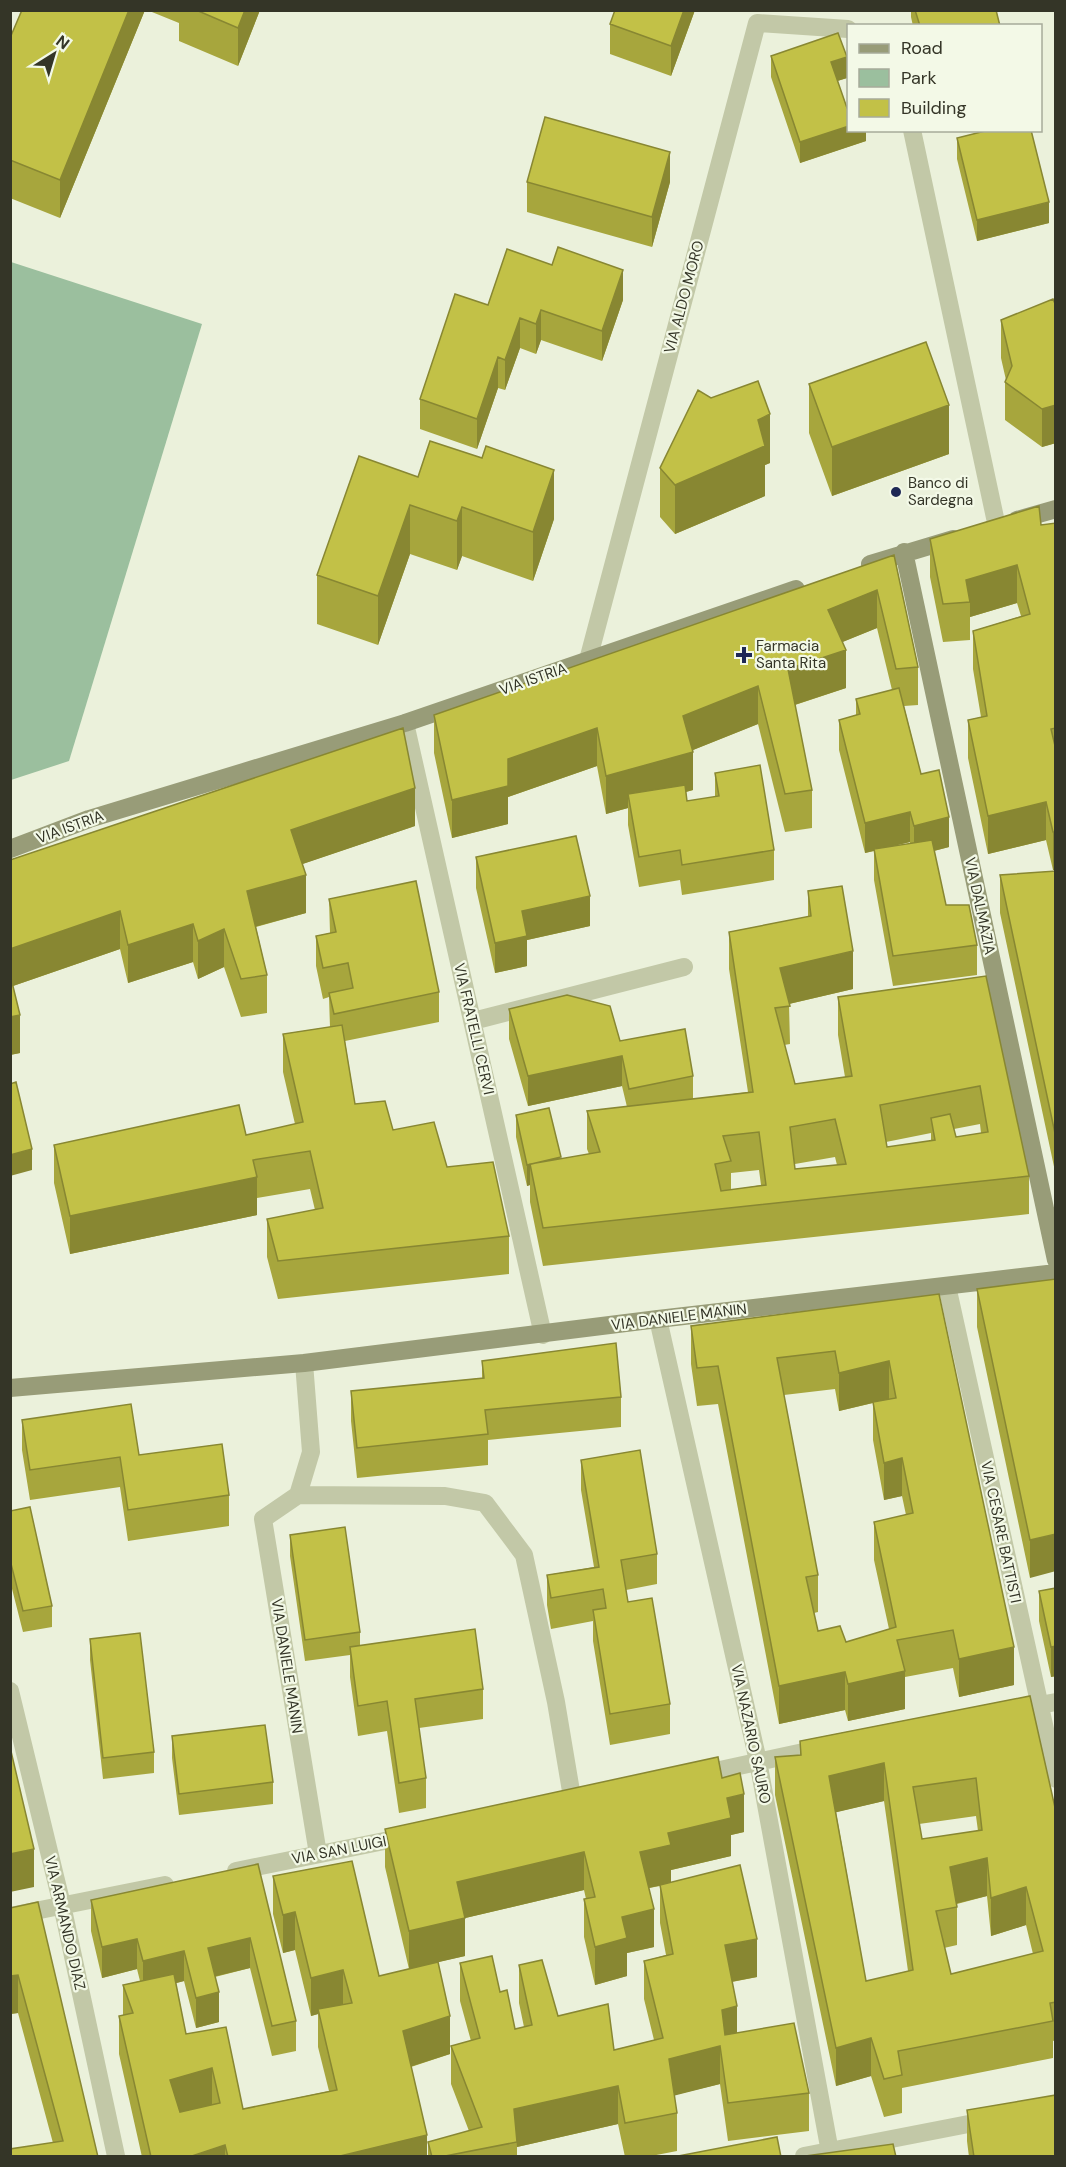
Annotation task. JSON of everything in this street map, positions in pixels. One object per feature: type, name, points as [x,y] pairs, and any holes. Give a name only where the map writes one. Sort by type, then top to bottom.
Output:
[{"type":"main road","points":[[849,571],[904,552],[1056,508]]},
{"type":"main road","name":"VIA DALMAZIA","points":[[904,552],[1056,1260]]},
{"type":"main road","name":"VIA ISTRIA","points":[[10,849],[89,819],[405,723],[815,582]]},
{"type":"main road","name":"VIA DANIELE MANIN","points":[[10,1388],[304,1363],[1056,1273]]},
{"type":"street","name":"VIA ALDO MORO","points":[[588,660],[757,23],[847,29]]},
{"type":"street","points":[[912,132],[986,530]]},
{"type":"street","name":"VIA FRATELLI CERVI","points":[[405,723],[543,1335]]},
{"type":"street","points":[[472,1021],[684,967]]},
{"type":"street","name":"VIA CESARE BATTISTI","points":[[947,1286],[1047,1703],[1056,1779]]},
{"type":"street","name":"VIA NAZARIO SAURO","points":[[658,1319],[758,1761],[830,2152]]},
{"type":"street","points":[[304,1363],[311,1452],[298,1495],[445,1496],[485,1503],[524,1555],[579,1802],[551,1808]]},
{"type":"street","name":"VIA DANIELE MANIN","points":[[298,1495],[263,1519],[318,1854]]},
{"type":"street","name":"VIA ARMANDO DIAZ","points":[[10,1691],[62,1905],[116,2157]]},
{"type":"street","points":[[988,1715],[1047,1703]]},
{"type":"street","points":[[685,1778],[838,1745]]},
{"type":"street","name":"VIA SAN LUIGI","points":[[217,1875],[425,1833]]},
{"type":"street","points":[[10,1916],[183,1881]]},
{"type":"street","points":[[804,2157],[1009,2116]]},
{"type":"green space","points":[[11,262],[202,324],[69,761],[11,780]]},
{"type":"building","points":[[22,10],[129,10],[60,180],[10,160],[10,38]]},
{"type":"building","points":[[196,10],[245,10],[238,28]]},
{"type":"building","points":[[615,10],[684,10],[671,46],[610,24]]},
{"type":"building","points":[[915,10],[996,10],[1000,24],[919,24]]},
{"type":"building","points":[[838,33],[847,57],[831,62],[847,108],[847,127],[800,142],[771,56]]},
{"type":"building","points":[[545,117],[670,152],[652,217],[527,182]]},
{"type":"building","points":[[981,132],[1032,132],[1049,202],[977,220],[957,138]]},
{"type":"building","points":[[558,247],[623,270],[602,331],[541,310],[536,324],[520,318],[505,360],[498,357],[477,419],[420,399],[455,294],[488,305],[507,249],[552,265]]},
{"type":"building","points":[[1053,299],[1056,306],[1056,405],[1042,409],[1005,382],[1012,366],[1001,320]]},
{"type":"building","points":[[926,342],[949,405],[832,447],[809,384]]},
{"type":"building","points":[[758,381],[770,414],[758,420],[765,446],[675,485],[660,468],[698,390],[711,398]]},
{"type":"building","points":[[430,441],[482,458],[486,446],[554,470],[533,532],[462,507],[457,521],[410,505],[378,596],[317,575],[359,456],[418,477]]},
{"type":"building","points":[[1039,506],[1041,525],[1056,523],[1056,728],[1051,729],[1056,750],[1056,832],[1053,832],[1046,802],[988,816],[968,720],[987,716],[973,631],[1030,614],[1017,565],[966,580],[970,602],[943,604],[930,539]]},
{"type":"building","points":[[894,555],[918,667],[896,669],[877,590],[828,610],[846,650],[788,669],[812,790],[785,794],[758,686],[683,716],[693,752],[606,776],[597,728],[508,759],[508,786],[452,800],[434,715]]},
{"type":"building","points":[[899,688],[921,774],[939,770],[949,817],[914,826],[910,812],[865,823],[839,720],[860,714],[856,699]]},
{"type":"building","points":[[403,728],[415,788],[291,830],[306,875],[247,891],[267,975],[241,979],[224,929],[198,941],[193,924],[128,945],[120,911],[10,949],[10,860]]},
{"type":"building","points":[[760,765],[774,850],[682,865],[680,850],[639,857],[628,794],[685,785],[687,801],[719,796],[715,773]]},
{"type":"building","points":[[576,836],[590,896],[522,911],[527,936],[495,943],[476,857]]},
{"type":"building","points":[[932,840],[946,905],[969,905],[977,945],[893,956],[874,849]]},
{"type":"building","points":[[1056,871],[1056,1138],[1000,875]]},
{"type":"building","points":[[416,881],[439,992],[334,1014],[329,993],[353,988],[348,963],[323,968],[316,936],[336,932],[329,899]]},
{"type":"building","points":[[842,886],[853,951],[780,968],[790,1006],[775,1008],[795,1084],[852,1076],[838,997],[986,976],[1029,1176],[543,1228],[530,1164],[600,1152],[587,1111],[753,1092],[729,932],[811,916],[808,891]],"holes":[[[980,1086],[988,1132],[956,1137],[950,1114],[931,1118],[935,1140],[887,1147],[880,1105]],[[835,1119],[846,1164],[795,1169],[790,1127]],[[759,1132],[766,1185],[721,1191],[715,1164],[731,1161],[723,1136]]]},
{"type":"building","points":[[10,974],[20,1015],[10,1017]]},
{"type":"building","points":[[567,995],[610,1006],[620,1041],[685,1029],[693,1076],[629,1089],[622,1056],[528,1076],[509,1009]]},
{"type":"building","points":[[342,1025],[355,1104],[385,1101],[393,1130],[434,1122],[447,1167],[493,1162],[509,1236],[278,1261],[267,1219],[323,1208],[310,1151],[253,1160],[257,1177],[70,1216],[54,1145],[239,1105],[246,1135],[303,1122],[283,1034]]},
{"type":"building","points":[[16,1082],[32,1149],[10,1155],[10,1084]]},
{"type":"building","points":[[549,1108],[561,1157],[527,1165],[516,1115]]},
{"type":"building","points":[[1056,1279],[1056,1534],[1030,1540],[977,1289]]},
{"type":"building","points":[[939,1294],[1014,1647],[959,1659],[953,1630],[897,1640],[905,1671],[848,1684],[845,1672],[779,1686],[718,1366],[697,1368],[691,1326]],"holes":[[[835,1351],[839,1373],[889,1361],[896,1398],[873,1402],[884,1463],[902,1458],[913,1513],[874,1522],[896,1627],[846,1642],[840,1626],[818,1631],[806,1577],[818,1575],[777,1358]]]},
{"type":"building","points":[[616,1343],[621,1397],[485,1410],[488,1434],[357,1448],[351,1391],[484,1378],[482,1361]]},
{"type":"building","points":[[131,1404],[139,1455],[222,1444],[229,1495],[128,1510],[120,1457],[30,1470],[22,1420]]},
{"type":"building","points":[[640,1450],[657,1554],[621,1560],[628,1602],[652,1598],[670,1704],[610,1714],[593,1610],[606,1608],[603,1589],[551,1598],[547,1575],[599,1567],[581,1460]]},
{"type":"building","points":[[30,1507],[52,1606],[23,1611],[10,1560],[10,1511]]},
{"type":"building","points":[[345,1527],[360,1632],[305,1640],[290,1535]]},
{"type":"building","points":[[1056,1588],[1056,1646],[1051,1647],[1039,1591]]},
{"type":"building","points":[[475,1629],[483,1689],[415,1699],[426,1778],[399,1783],[387,1701],[358,1706],[350,1647]]},
{"type":"building","points":[[140,1633],[154,1752],[103,1758],[90,1639]]},
{"type":"building","points":[[1030,1696],[1056,1812],[1056,2002],[1050,2003],[1053,2021],[898,2051],[902,2075],[884,2079],[871,2038],[836,2048],[775,1757],[801,1755],[800,1741]],"holes":[[[884,1763],[913,1970],[866,1981],[829,1776]],[[976,1778],[982,1830],[922,1839],[913,1787]],[[987,1858],[991,1898],[1026,1887],[1043,1951],[951,1974],[936,1911],[957,1907],[950,1867]]]},
{"type":"building","points":[[265,1725],[273,1782],[179,1794],[172,1736]]},
{"type":"building","points":[[10,1747],[34,1849],[10,1854]]},
{"type":"building","points":[[718,1757],[722,1778],[740,1773],[744,1794],[727,1798],[731,1818],[668,1833],[671,1845],[640,1852],[654,1909],[622,1917],[627,1938],[595,1947],[584,1899],[595,1897],[584,1852],[457,1882],[465,1918],[409,1931],[385,1829]]},
{"type":"building","points":[[352,1861],[379,1976],[438,1962],[450,2016],[403,2031],[427,2135],[336,2157],[228,2157],[225,2145],[189,2157],[151,2157],[119,2016],[133,2013],[123,1985],[174,1974],[186,2034],[226,2027],[243,2109],[337,2090],[318,2009],[352,2003],[343,1970],[311,1978],[295,1912],[283,1915],[273,1876]],"holes":[[[212,2068],[220,2103],[180,2112],[170,2080]]]},
{"type":"building","points":[[258,1864],[296,2021],[272,2026],[250,1938],[208,1948],[219,1992],[196,1998],[184,1951],[143,1961],[137,1939],[102,1947],[91,1900]]},
{"type":"building","points":[[740,1865],[757,1939],[725,1945],[737,2006],[722,2010],[725,2035],[794,2023],[809,2093],[728,2103],[720,2046],[669,2059],[677,2113],[625,2123],[618,2086],[514,2109],[517,2142],[432,2157],[428,2142],[482,2127],[451,2046],[480,2038],[460,1963],[492,1956],[500,1992],[507,1990],[515,2029],[532,2025],[519,1965],[542,1960],[558,2016],[608,2004],[614,2050],[663,2038],[644,1961],[673,1954],[660,1885]]},
{"type":"building","points":[[38,1902],[98,2157],[10,2157],[10,2149],[63,2141],[18,1975],[10,1976],[10,1908]]},
{"type":"building","points":[[1056,2095],[1056,2157],[974,2157],[967,2110]]},
{"type":"building","points":[[777,2137],[781,2157],[673,2157]]},
{"type":"building","points":[[893,2144],[896,2157],[798,2157]]},
{"type":"place","name":"Banco di Sardegna","points":[[896,492]]},
{"type":"place","name":"Farmacia Santa Rita","points":[[744,655]]}]
